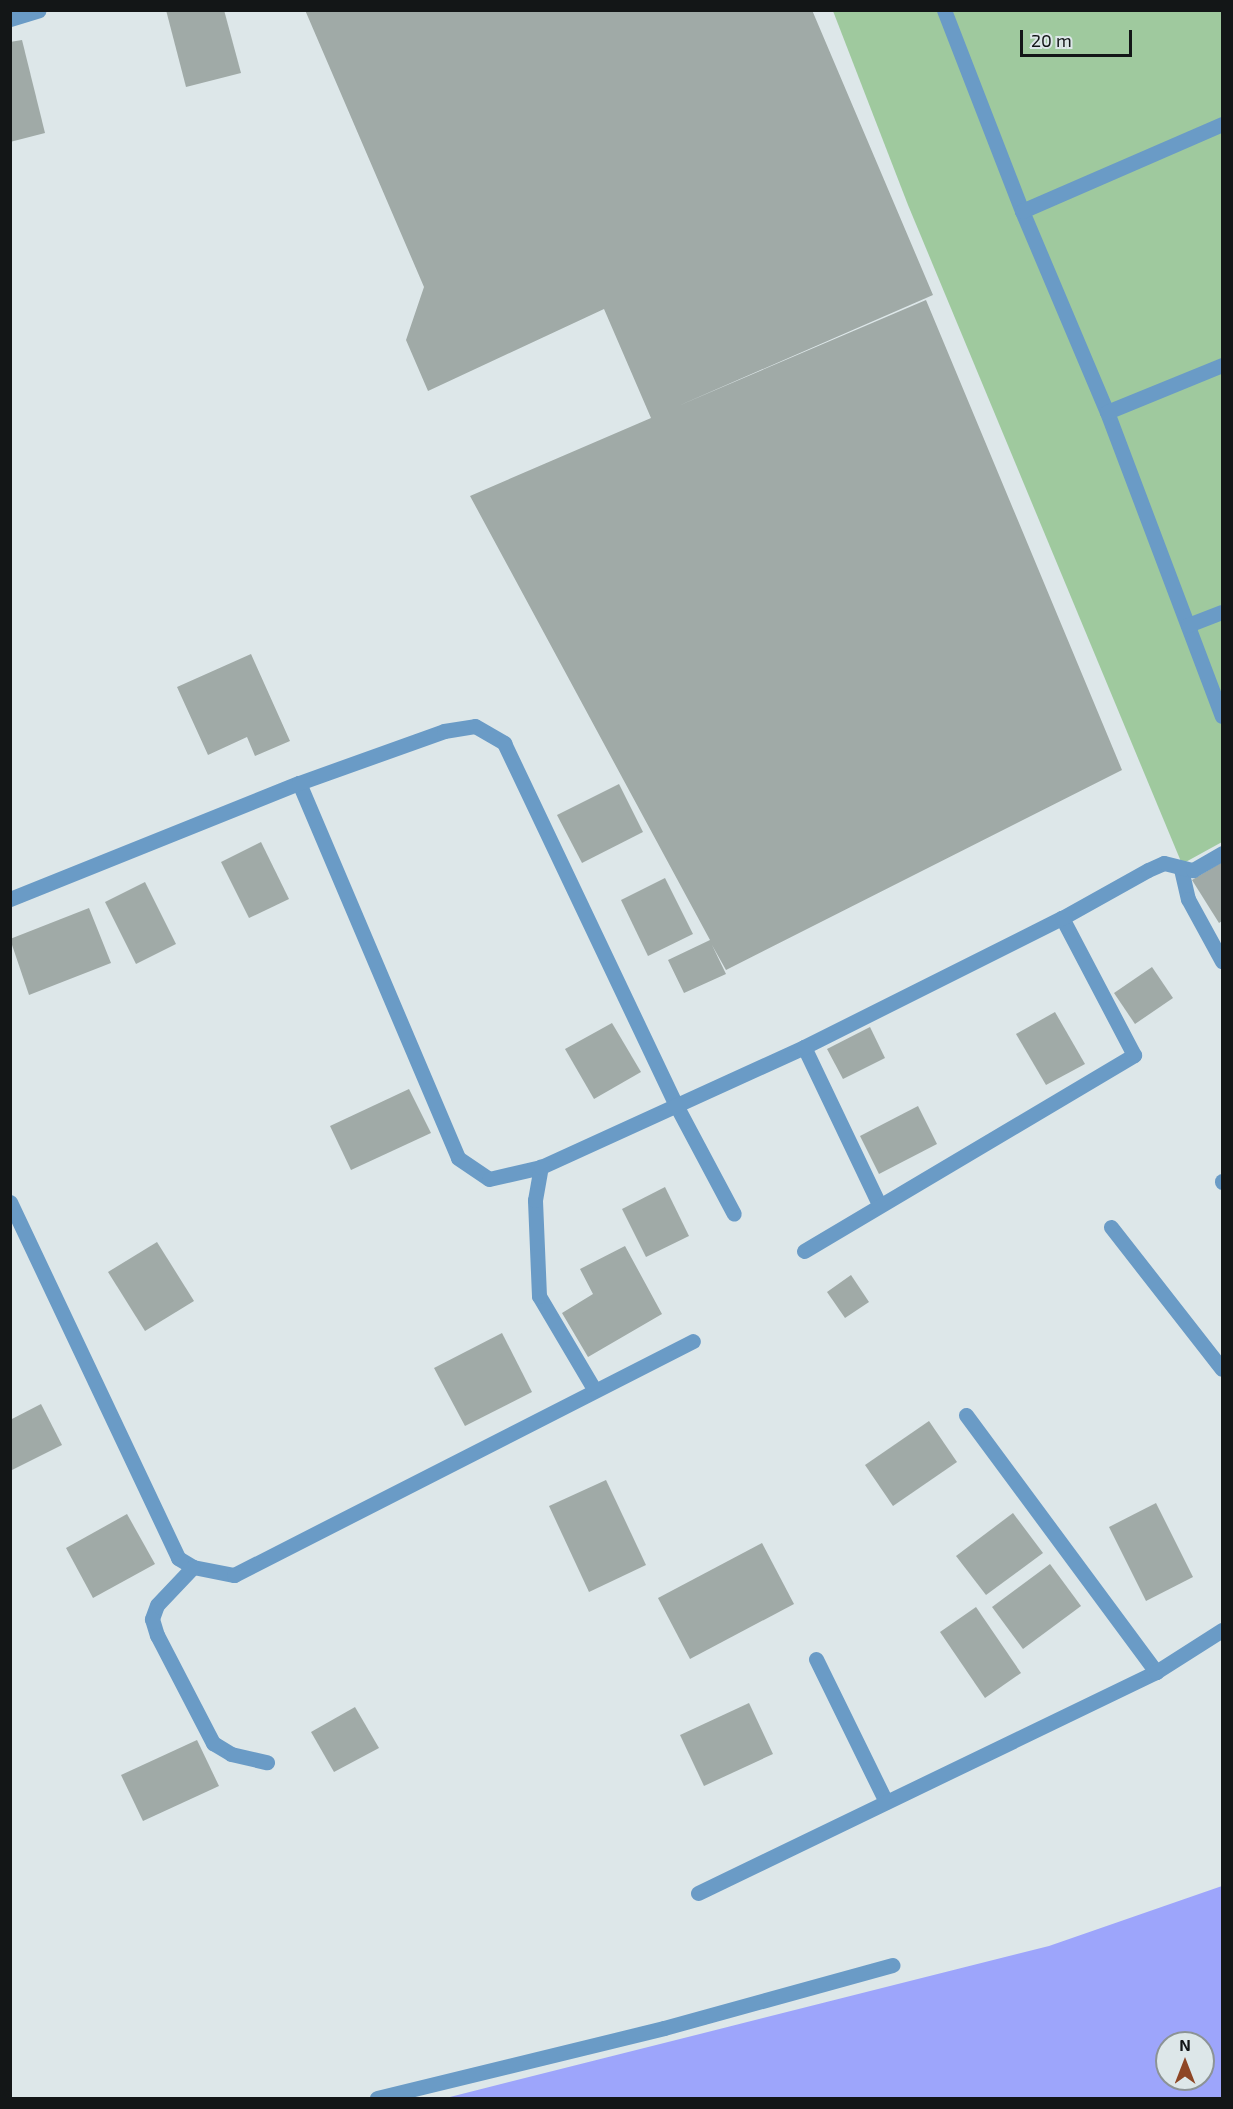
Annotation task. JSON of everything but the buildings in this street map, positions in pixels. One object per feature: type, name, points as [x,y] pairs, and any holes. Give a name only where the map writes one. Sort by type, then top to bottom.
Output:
[{"type":"street","points":[[10,19],[39,10]]},
{"type":"street","points":[[962,10],[945,14],[1022,211],[1107,412],[1222,716]]},
{"type":"street","points":[[1022,211],[1222,124]]},
{"type":"street","points":[[1107,412],[1222,365]]},
{"type":"street","points":[[1188,625],[1222,612]]},
{"type":"street","points":[[10,899],[299,783],[444,731],[475,726],[504,743],[676,1105],[734,1214]]},
{"type":"street","points":[[299,783],[458,1158],[489,1179],[541,1167],[804,1047],[1062,918],[1164,863],[1181,869],[1193,870],[1222,853]]},
{"type":"street","points":[[1181,869],[1188,899],[1222,961]]},
{"type":"street","points":[[804,1251],[879,1204],[1134,1055],[1062,918]]},
{"type":"street","points":[[804,1047],[879,1204]]},
{"type":"street","points":[[541,1167],[534,1200],[539,1296],[594,1389]]},
{"type":"street","points":[[10,1202],[178,1558],[193,1567],[234,1575],[594,1389],[693,1341]]},
{"type":"street","points":[[1111,1227],[1222,1369]]},
{"type":"street","points":[[966,1414],[1156,1672]]},
{"type":"street","points":[[193,1567],[156,1605],[152,1619],[156,1635],[213,1743],[231,1754],[267,1762]]},
{"type":"street","points":[[698,1893],[1156,1672],[1222,1630]]},
{"type":"street","points":[[816,1659],[886,1802]]},
{"type":"street","points":[[377,2098],[664,2028],[892,1965]]},
{"type":"green space","points":[[833,11],[1222,11],[1222,842],[1182,864],[908,205]]},
{"type":"water","points":[[1222,1886],[1222,2098],[446,2098],[1049,1946]]}]
